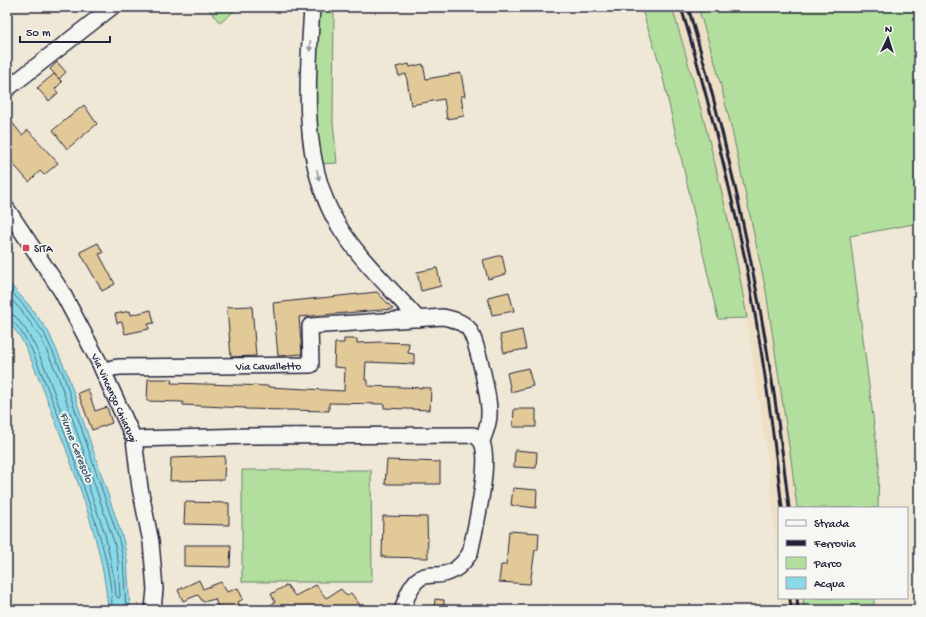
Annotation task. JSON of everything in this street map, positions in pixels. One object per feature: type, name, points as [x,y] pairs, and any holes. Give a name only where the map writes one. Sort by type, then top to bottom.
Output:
[{"type":"street","points":[[7,89],[112,7]]},
{"type":"street","points":[[312,7],[307,97],[311,140],[320,184],[333,216],[352,244],[418,319]]},
{"type":"street","name":"Via Vincenzo Chiarugi","points":[[7,209],[62,292],[103,371],[134,439],[140,488],[151,542],[155,589],[153,610]]},
{"type":"street","name":"Via Cavalletto","points":[[103,371],[120,367],[311,365],[310,326],[443,317],[454,319],[467,327],[472,335],[479,360],[489,414],[486,431],[482,441]]},
{"type":"street","points":[[134,439],[250,436],[473,435],[478,438],[482,441],[484,448],[484,482],[470,552],[464,562],[452,572],[427,575],[414,583],[402,610]]},
{"type":"shaded area","points":[[672,7],[698,7],[716,66],[732,130],[766,291],[797,507],[778,507],[778,565],[768,462],[743,294],[692,72]]},
{"type":"shaded area","points":[[781,599],[803,599],[804,610],[782,610]]},
{"type":"green space","points":[[207,7],[239,7],[220,23]]},
{"type":"green space","points":[[311,7],[334,7],[333,122],[337,163],[319,164],[312,127]]},
{"type":"green space","points":[[641,7],[672,7],[694,84],[724,201],[747,318],[718,319],[660,65]]},
{"type":"green space","points":[[698,7],[919,7],[919,223],[850,236],[879,464],[878,507],[797,507],[766,291],[732,130],[716,66]]},
{"type":"green space","points":[[242,470],[371,470],[372,582],[242,582]]},
{"type":"green space","points":[[803,599],[874,599],[874,610],[804,610]]},
{"type":"water","name":"Fiume Ceresolo","points":[[7,281],[28,304],[48,331],[67,373],[123,539],[127,559],[130,610],[108,610],[106,589],[98,547],[79,486],[65,446],[27,350],[19,335],[7,321]]},
{"type":"building","points":[[57,62],[66,72],[59,79],[50,69]]},
{"type":"building","points":[[409,64],[410,67],[423,64],[426,79],[461,73],[465,96],[461,96],[464,116],[447,119],[444,99],[411,105],[406,74],[399,76],[396,67]]},
{"type":"building","points":[[54,74],[62,82],[55,89],[58,93],[49,101],[37,88]]},
{"type":"building","points":[[84,105],[97,124],[67,149],[53,130]]},
{"type":"building","points":[[7,116],[22,135],[28,130],[58,163],[44,175],[40,171],[29,182],[7,157]]},
{"type":"building","points":[[98,243],[103,253],[99,254],[115,284],[102,291],[80,252]]},
{"type":"building","points":[[502,255],[506,274],[488,279],[483,260]]},
{"type":"building","points":[[437,268],[441,286],[421,291],[417,272]]},
{"type":"building","points":[[377,292],[393,309],[299,317],[302,354],[278,356],[273,303]]},
{"type":"building","points":[[509,292],[514,311],[492,315],[488,297]]},
{"type":"building","points":[[252,306],[256,356],[231,357],[227,307]]},
{"type":"building","points":[[151,310],[154,323],[148,324],[149,329],[125,334],[122,322],[117,323],[115,314],[130,311],[131,315]]},
{"type":"building","points":[[522,330],[526,349],[504,353],[500,335]]},
{"type":"building","points":[[344,339],[357,339],[357,343],[409,343],[408,353],[414,354],[414,364],[366,362],[365,380],[368,380],[368,386],[431,388],[430,410],[384,408],[384,404],[329,403],[329,411],[245,409],[183,405],[183,402],[147,401],[148,379],[172,379],[171,383],[269,386],[344,391],[345,368],[334,367],[335,343],[344,343]]},
{"type":"building","points":[[528,368],[533,386],[511,392],[507,373]]},
{"type":"building","points":[[88,389],[95,411],[107,407],[112,423],[92,430],[78,393]]},
{"type":"building","points":[[514,409],[536,409],[536,427],[513,427]]},
{"type":"building","points":[[515,450],[537,452],[536,468],[514,467]]},
{"type":"building","points":[[225,456],[224,480],[170,481],[171,458]]},
{"type":"building","points":[[387,460],[440,462],[440,484],[385,484]]},
{"type":"building","points":[[513,488],[537,490],[536,508],[511,505]]},
{"type":"building","points":[[185,502],[229,503],[229,525],[184,524]]},
{"type":"building","points":[[383,516],[427,517],[428,558],[382,557]]},
{"type":"building","points":[[509,531],[539,533],[538,550],[535,550],[530,584],[499,582],[501,565],[506,565]]},
{"type":"building","points":[[184,545],[231,545],[230,567],[184,566]]},
{"type":"building","points":[[199,580],[203,589],[221,582],[227,592],[238,588],[243,599],[238,602],[242,610],[226,610],[223,606],[218,607],[215,599],[203,602],[198,595],[183,601],[178,590]]},
{"type":"building","points":[[287,585],[295,596],[316,585],[326,598],[341,589],[347,596],[351,593],[360,605],[353,610],[263,610],[275,602],[271,594]]},
{"type":"building","points":[[435,599],[444,600],[444,610],[434,610]]},
{"type":"railway","points":[[681,7],[716,132],[745,259],[766,384],[782,507]]},
{"type":"railway","points":[[688,7],[722,131],[750,255],[772,381],[789,507]]},
{"type":"railway","points":[[790,599],[791,610]]},
{"type":"railway","points":[[797,599],[798,610]]},
{"type":"place","name":"SITA","points":[[26,248]]}]
